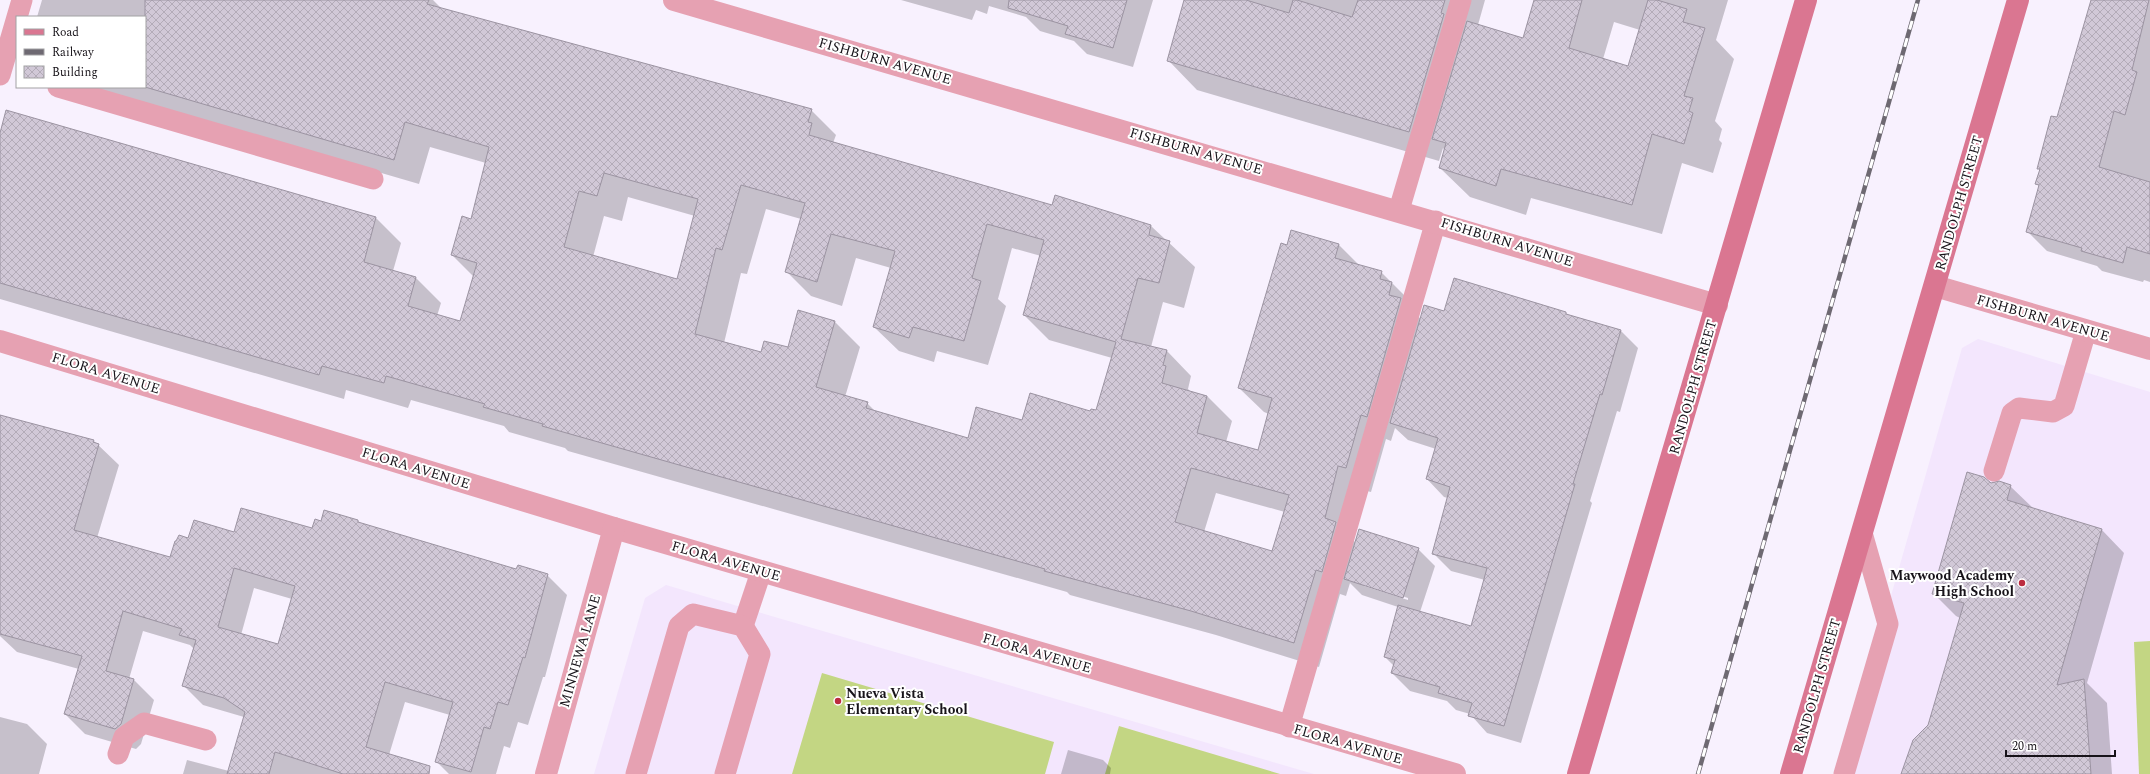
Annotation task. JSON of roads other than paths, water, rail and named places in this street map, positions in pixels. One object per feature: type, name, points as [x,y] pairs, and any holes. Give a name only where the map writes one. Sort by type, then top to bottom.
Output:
[{"type":"street","name":"FISHBURN AVENUE","points":[[674,0],[1399,210],[1717,305]]},
{"type":"street","name":"RANDOLPH STREET","points":[[1578,774],[1806,0]]},
{"type":"street","name":"RANDOLPH STREET","points":[[1791,774],[2018,0]]},
{"type":"street","name":"FISHBURN AVENUE","points":[[1935,286],[2150,349]]},
{"type":"street","name":"FLORA AVENUE","points":[[0,341],[614,528],[1289,727],[1455,774]]},
{"type":"street","name":"MINNEWA LANE","points":[[546,774],[614,528]]},
{"type":"lane","points":[[18,16],[22,0]]},
{"type":"lane","points":[[1399,210],[1461,0]]},
{"type":"lane","points":[[6,73],[16,27]]},
{"type":"lane","points":[[61,88],[373,179]]},
{"type":"lane","points":[[1289,727],[1436,221]]},
{"type":"lane","points":[[1994,471],[2012,413],[2020,408],[2053,412],[2064,406],[2086,331]]},
{"type":"lane","points":[[1844,774],[1888,624],[1862,533]]},
{"type":"lane","points":[[742,626],[762,572]]},
{"type":"lane","points":[[636,774],[679,626],[693,614],[742,626],[760,654],[725,774]]},
{"type":"lane","points":[[118,754],[124,737],[144,723],[206,740]]},
{"type":"railway","points":[[1698,774],[1918,0]]},
{"type":"place","name":"Maywood Academy High School","points":[[2022,583]]},
{"type":"place","name":"Nueva Vista Elementary School","points":[[838,701]]}]
